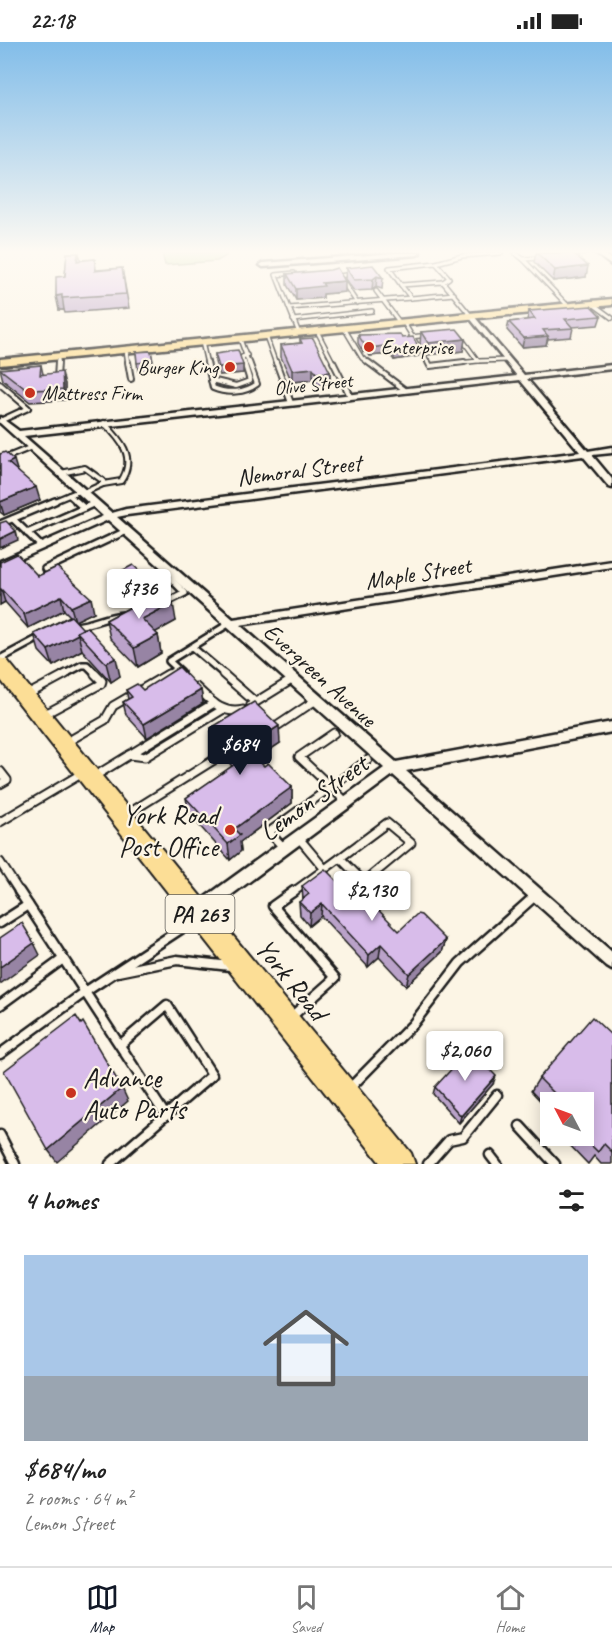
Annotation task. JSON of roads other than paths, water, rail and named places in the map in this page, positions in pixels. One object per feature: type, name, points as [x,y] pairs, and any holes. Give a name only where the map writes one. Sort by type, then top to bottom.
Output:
[{"type":"highway","name":"York Road","points":[[0,665],[400,1164]]},
{"type":"main road","points":[[0,362],[577,305]]},
{"type":"street","points":[[471,316],[612,485]]},
{"type":"street","name":"Olive Street","points":[[18,434],[612,367]]},
{"type":"street","name":"Evergreen Avenue","points":[[1,420],[83,493],[89,505],[110,517],[612,962]]},
{"type":"street","name":"Nemoral Street","points":[[0,565],[126,512],[612,450]]},
{"type":"street","name":"Maple Street","points":[[230,623],[612,564]]},
{"type":"street","name":"Lemon Street","points":[[200,914],[298,837],[393,768],[612,728]]},
{"type":"lane","points":[[298,333],[289,308],[325,305]]},
{"type":"lane","points":[[387,305],[430,366],[508,360]]},
{"type":"lane","points":[[463,305],[471,316]]},
{"type":"lane","points":[[596,305],[612,318]]},
{"type":"lane","points":[[293,320],[372,311]]},
{"type":"lane","points":[[344,328],[362,358],[405,390]]},
{"type":"lane","points":[[317,331],[350,396]]},
{"type":"lane","points":[[411,337],[430,335]]},
{"type":"lane","points":[[266,336],[291,402]]},
{"type":"lane","points":[[459,336],[478,361]]},
{"type":"lane","points":[[202,342],[214,390],[220,392],[256,386],[240,339]]},
{"type":"lane","points":[[126,350],[131,379]]},
{"type":"lane","points":[[236,353],[246,353]]},
{"type":"lane","points":[[211,380],[228,386],[246,384],[250,381],[242,357],[246,353]]},
{"type":"lane","points":[[206,356],[216,355]]},
{"type":"lane","points":[[57,381],[58,356]]},
{"type":"lane","points":[[0,384],[28,408],[1,420]]},
{"type":"lane","points":[[0,524],[79,491],[83,493],[103,484],[121,481],[126,475],[127,453],[121,439],[104,423]]},
{"type":"lane","points":[[0,460],[32,447]]},
{"type":"lane","points":[[61,473],[86,468],[103,481],[103,484]]},
{"type":"lane","points":[[69,495],[89,505]]},
{"type":"lane","points":[[27,533],[89,505]]},
{"type":"lane","points":[[13,519],[41,546]]},
{"type":"lane","points":[[45,569],[126,531]]},
{"type":"lane","points":[[157,607],[185,592],[171,579],[177,576]]},
{"type":"lane","points":[[71,626],[91,625],[118,614],[130,617]]},
{"type":"lane","points":[[184,675],[169,661],[230,623]]},
{"type":"lane","points":[[0,658],[53,631]]},
{"type":"lane","points":[[192,647],[255,702]]},
{"type":"lane","points":[[24,696],[82,665],[87,665],[102,681],[101,684],[41,717]]},
{"type":"lane","points":[[63,744],[105,720],[114,706],[177,669]]},
{"type":"lane","points":[[192,682],[222,710],[235,713],[293,679]]},
{"type":"lane","points":[[277,726],[316,700]]},
{"type":"lane","points":[[0,822],[128,755],[214,703]]},
{"type":"lane","points":[[128,755],[145,757],[222,710]]},
{"type":"lane","points":[[334,733],[299,757],[346,802]]},
{"type":"lane","points":[[122,818],[217,758]]},
{"type":"lane","points":[[284,848],[269,832],[368,760]]},
{"type":"lane","points":[[0,771],[7,780],[0,784]]},
{"type":"lane","points":[[286,1022],[335,978],[273,906],[387,823],[411,843],[364,882],[340,858]]},
{"type":"lane","points":[[298,837],[324,868]]},
{"type":"lane","points":[[1,867],[28,904],[166,1116]]},
{"type":"lane","points":[[344,1094],[413,1024],[460,963],[536,895]]},
{"type":"lane","points":[[0,923],[28,904]]},
{"type":"lane","points":[[0,1054],[200,914]]},
{"type":"lane","points":[[0,1005],[63,959]]},
{"type":"lane","points":[[117,972],[177,960],[242,968]]},
{"type":"lane","points":[[110,1164],[212,1075],[167,1005],[120,1045]]},
{"type":"lane","points":[[428,1164],[448,1140],[463,1137],[497,1095]]},
{"type":"lane","points":[[520,1126],[555,1164]]},
{"type":"lane","points":[[0,1135],[15,1164]]},
{"type":"lane","points":[[489,1155],[497,1164]]},
{"type":"place","name":"Enterprise","points":[[369,347]]},
{"type":"place","name":"Burger King","points":[[230,367]]},
{"type":"place","name":"Mattress Firm","points":[[30,393]]},
{"type":"place","name":"York Road Post Office","points":[[230,830]]},
{"type":"place","name":"Advance Auto Parts","points":[[71,1093]]}]
